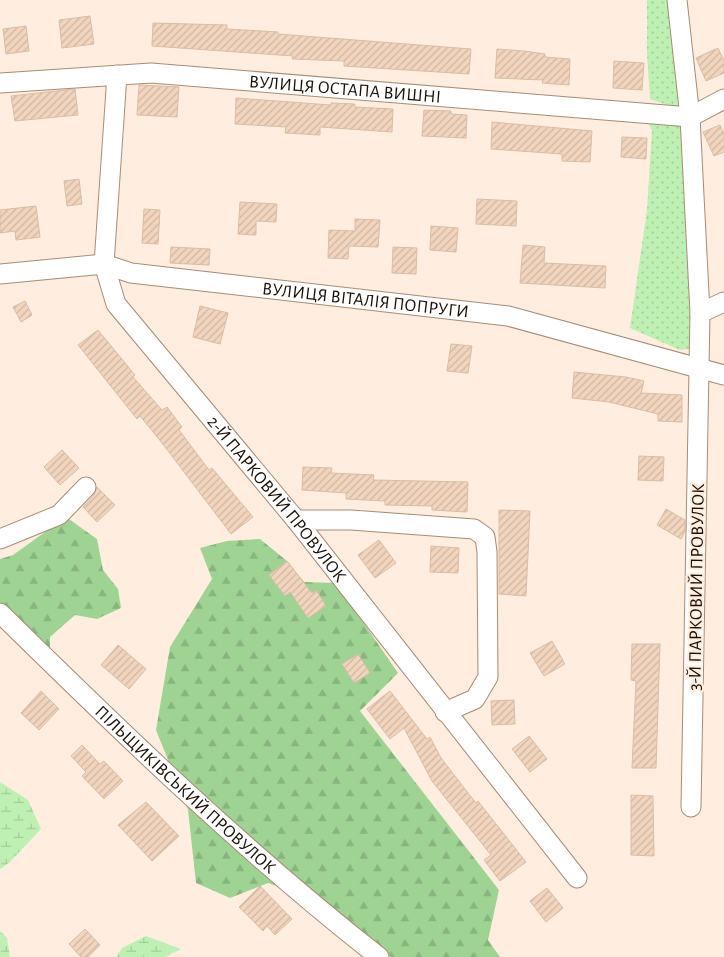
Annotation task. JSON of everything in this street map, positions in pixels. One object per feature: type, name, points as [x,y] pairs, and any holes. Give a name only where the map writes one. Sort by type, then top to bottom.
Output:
[{"type":"street","name":"3-Й ПАРКОВИЙ ПРОВУЛОК","points":[[677,0],[690,117],[701,368],[691,807]]},
{"type":"street","name":"ВУЛИЦЯ ОСТАПА ВИШНІ","points":[[0,83],[151,73],[690,117]]},
{"type":"street","name":"2-Й ПАРКОВИЙ ПРОВУЛОК","points":[[117,75],[104,264],[116,304],[296,520],[576,878]]},
{"type":"street","points":[[690,117],[724,99]]},
{"type":"street","name":"ВУЛИЦЯ ВІТАЛІЯ ПОПРУГИ","points":[[0,274],[104,264],[131,274],[508,316],[724,375]]},
{"type":"street","points":[[700,313],[724,302]]},
{"type":"street","points":[[0,539],[59,514],[86,487]]},
{"type":"street","points":[[296,520],[351,520],[474,529],[485,538],[488,552],[488,677],[475,699],[445,712]]},
{"type":"street","name":"ПІЛЬЩИКІВСЬКИЙ ПРОВУЛОК","points":[[0,613],[232,835],[323,913],[379,957]]},
{"type":"green space","points":[[647,0],[674,0],[685,111],[650,99],[647,53]]},
{"type":"green space","points":[[644,117],[687,120],[696,343],[689,349],[680,350],[630,328],[647,210],[652,130]]},
{"type":"green space","points":[[66,517],[97,539],[103,570],[118,589],[121,608],[97,619],[75,615],[50,637],[50,650],[0,604],[0,559],[13,555]]},
{"type":"green space","points":[[260,539],[287,561],[304,582],[336,583],[398,673],[360,711],[499,890],[488,940],[500,957],[391,957],[328,905],[268,883],[230,898],[196,883],[188,810],[156,730],[170,647],[212,579],[200,548],[227,541]]},
{"type":"green space","points":[[0,782],[28,800],[41,829],[10,862],[0,869]]},
{"type":"green space","points":[[0,931],[7,938],[10,957],[0,957]]},
{"type":"green space","points":[[146,936],[181,949],[165,957],[116,957],[122,948]]},
{"type":"building","points":[[90,16],[94,44],[62,48],[59,20]]},
{"type":"building","points":[[153,23],[227,25],[227,29],[471,49],[469,74],[344,66],[344,61],[292,59],[293,56],[152,46]]},
{"type":"building","points":[[26,26],[29,51],[6,54],[3,29]]},
{"type":"building","points":[[718,48],[724,61],[724,73],[706,81],[696,58]]},
{"type":"building","points":[[497,49],[524,51],[545,54],[545,57],[570,59],[569,85],[542,83],[543,80],[495,78]]},
{"type":"building","points":[[614,61],[644,63],[642,90],[613,88]]},
{"type":"building","points":[[139,85],[179,87],[177,117],[137,115]]},
{"type":"building","points":[[75,89],[78,115],[15,121],[11,96]]},
{"type":"building","points":[[236,98],[331,105],[331,103],[355,104],[355,107],[393,109],[392,132],[320,127],[320,135],[285,133],[286,127],[235,124]]},
{"type":"building","points":[[424,110],[451,111],[451,114],[467,115],[466,138],[422,136]]},
{"type":"building","points":[[492,122],[592,131],[590,162],[562,161],[562,154],[491,149]]},
{"type":"building","points":[[720,125],[724,134],[724,152],[714,156],[703,132]]},
{"type":"building","points":[[622,137],[647,138],[646,159],[621,157]]},
{"type":"building","points":[[79,179],[82,204],[67,206],[64,181]]},
{"type":"building","points":[[477,199],[517,201],[516,226],[476,224]]},
{"type":"building","points":[[240,202],[277,204],[276,222],[256,221],[256,235],[238,234]]},
{"type":"building","points":[[36,206],[40,237],[16,240],[15,231],[0,233],[0,210]]},
{"type":"building","points":[[144,209],[160,210],[158,244],[142,243]]},
{"type":"building","points":[[355,219],[380,220],[378,247],[349,246],[348,259],[328,258],[329,230],[355,231]]},
{"type":"building","points":[[431,226],[458,228],[456,252],[430,250]]},
{"type":"building","points":[[523,245],[545,247],[544,263],[606,266],[605,288],[520,283]]},
{"type":"building","points":[[171,247],[210,249],[209,265],[170,263]]},
{"type":"building","points":[[393,247],[417,248],[416,274],[392,273]]},
{"type":"building","points":[[25,301],[32,315],[21,322],[13,307]]},
{"type":"building","points":[[200,306],[228,313],[220,344],[193,337]]},
{"type":"building","points":[[98,330],[135,375],[133,377],[162,410],[167,407],[182,427],[179,430],[209,470],[212,468],[253,517],[231,534],[162,443],[140,416],[137,419],[78,345]]},
{"type":"building","points":[[451,344],[472,346],[468,373],[447,371]]},
{"type":"building","points":[[574,372],[626,377],[644,381],[641,393],[682,395],[682,422],[658,421],[658,414],[609,402],[572,398]]},
{"type":"building","points":[[62,450],[79,468],[60,485],[44,467]]},
{"type":"building","points":[[639,456],[664,457],[663,481],[638,480]]},
{"type":"building","points":[[303,467],[332,468],[331,473],[374,475],[373,480],[468,482],[467,512],[432,510],[432,506],[385,505],[385,501],[346,499],[346,493],[302,490]]},
{"type":"building","points":[[97,487],[115,505],[97,522],[83,507],[94,495]]},
{"type":"building","points":[[666,509],[685,520],[685,531],[681,539],[657,525]]},
{"type":"building","points":[[499,510],[530,511],[526,596],[499,594]]},
{"type":"building","points":[[379,540],[396,563],[375,578],[358,555]]},
{"type":"building","points":[[431,546],[459,548],[458,573],[430,572]]},
{"type":"building","points":[[287,561],[312,593],[316,590],[326,606],[308,618],[290,592],[285,596],[269,575]]},
{"type":"building","points":[[552,641],[565,664],[544,676],[530,653]]},
{"type":"building","points":[[632,644],[660,644],[656,768],[632,768],[636,681],[631,680]]},
{"type":"building","points":[[118,645],[146,669],[129,689],[101,665]]},
{"type":"building","points":[[358,654],[370,673],[354,683],[342,664]]},
{"type":"building","points":[[41,691],[59,709],[39,730],[21,713]]},
{"type":"building","points":[[390,691],[427,739],[430,737],[441,758],[526,862],[500,881],[484,860],[491,855],[432,781],[404,728],[390,739],[367,709]]},
{"type":"building","points":[[514,700],[515,724],[492,725],[491,701]]},
{"type":"building","points":[[529,736],[547,759],[530,772],[512,749]]},
{"type":"building","points":[[82,745],[100,764],[104,761],[123,781],[104,799],[82,776],[86,772],[71,756]]},
{"type":"building","points":[[631,795],[653,796],[654,856],[631,855]]},
{"type":"building","points":[[146,802],[179,836],[152,861],[118,825]]},
{"type":"building","points":[[260,886],[292,919],[275,935],[267,926],[263,931],[239,907]]},
{"type":"building","points":[[547,888],[563,908],[546,922],[530,901]]},
{"type":"building","points":[[85,929],[100,945],[88,957],[81,957],[69,944]]}]
